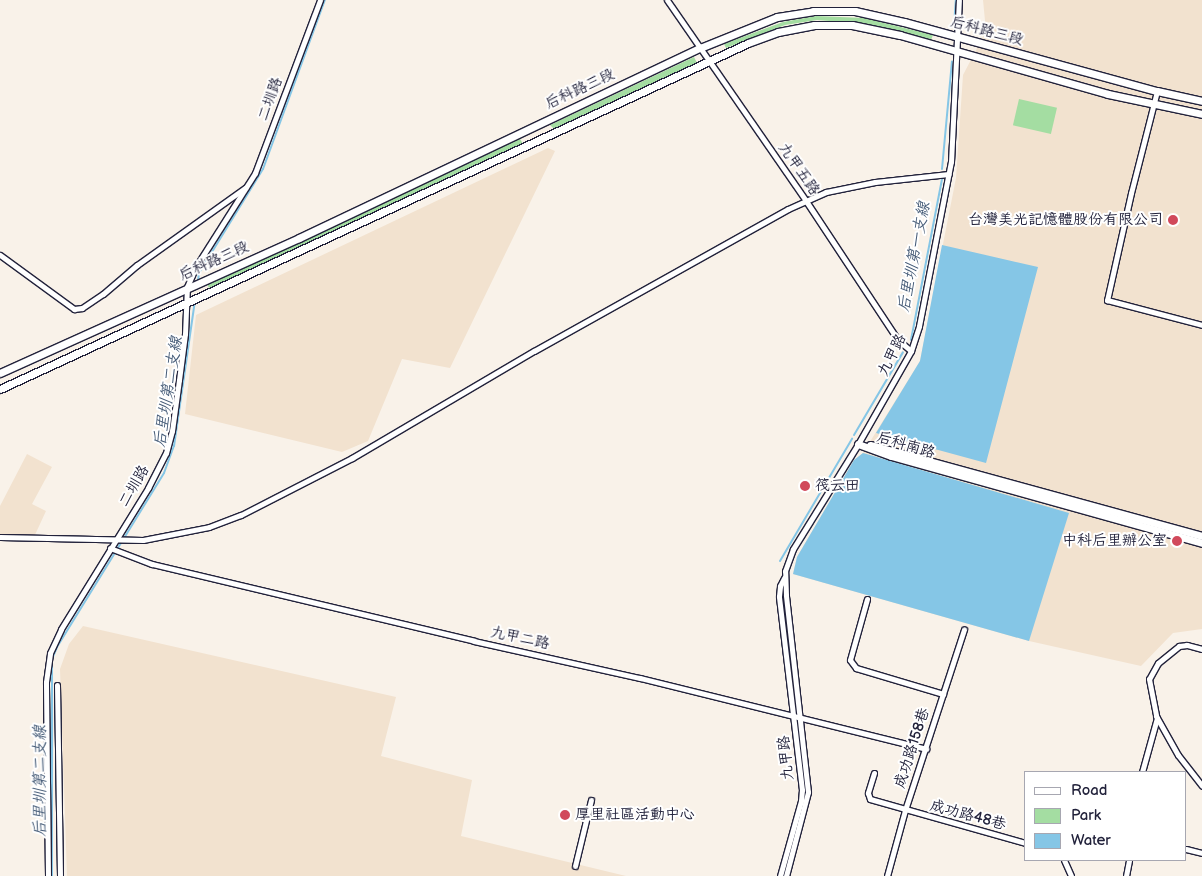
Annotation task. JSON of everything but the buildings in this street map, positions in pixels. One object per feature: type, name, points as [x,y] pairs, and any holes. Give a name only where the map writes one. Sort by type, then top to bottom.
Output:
[{"type":"street","name":"二圳路","points":[[48,876],[47,668],[50,653],[61,629],[116,540],[166,452],[172,431],[179,380],[187,287],[195,268],[246,187],[264,153],[320,0]]},
{"type":"street","name":"九甲五路","points":[[667,0],[806,201],[898,340],[911,351]]},
{"type":"street","name":"九甲路","points":[[780,876],[801,801],[797,717],[784,578],[793,549],[858,444],[911,351],[919,326],[949,174],[959,0]]},
{"type":"street","name":"后科路三段","points":[[0,373],[187,287],[300,238],[700,48],[777,17],[813,11],[855,11],[904,22],[1157,91],[1202,101]]},
{"type":"street","name":"后科路三段","points":[[0,389],[709,62],[778,32],[814,25],[852,26],[900,35],[1154,105],[1202,114]]},
{"type":"street","points":[[1157,91],[1131,193],[1107,300],[1202,325]]},
{"type":"street","points":[[0,537],[143,540],[210,527],[241,515],[352,458],[534,351],[756,226],[806,201],[826,192],[875,182],[949,174]]},
{"type":"street","points":[[0,255],[74,309],[82,308],[103,294],[137,265],[246,187]]},
{"type":"street","name":"后科南路","points":[[858,444],[891,456],[1145,524],[1202,543]]},
{"type":"street","name":"后科南路","points":[[1145,524],[1202,536]]},
{"type":"street","name":"九甲二路","points":[[110,548],[152,564],[474,641],[640,678],[926,749]]},
{"type":"street","points":[[867,599],[850,660],[856,668],[942,694]]},
{"type":"street","name":"成功路158巷","points":[[886,876],[904,810],[926,749],[964,629]]},
{"type":"street","points":[[1202,649],[1187,645],[1179,646],[1158,663],[1149,679],[1157,718],[1178,755],[1202,786]]},
{"type":"street","points":[[56,684],[60,876]]},
{"type":"street","name":"九甲路","points":[[786,876],[805,814],[808,792],[797,717]]},
{"type":"street","points":[[1142,771],[1157,718]]},
{"type":"street","name":"成功路48巷","points":[[874,773],[868,793],[870,799],[1024,842]]},
{"type":"street","points":[[574,866],[591,800]]},
{"type":"street","points":[[1187,849],[1202,853]]},
{"type":"street","points":[[1064,861],[1071,876]]},
{"type":"street","points":[[1126,876],[1129,861]]},
{"type":"shaded area","points":[[983,0],[1202,0],[1202,629],[1173,633],[1141,666],[1029,641],[793,574],[797,557],[854,460],[863,453],[920,361],[956,178],[963,75],[986,31]]},
{"type":"shaded area","points":[[548,148],[555,151],[450,368],[402,359],[368,441],[342,452],[185,414],[196,315]]},
{"type":"shaded area","points":[[27,454],[52,467],[32,504],[46,511],[34,537],[0,536],[0,506]]},
{"type":"shaded area","points":[[83,626],[396,697],[381,756],[472,780],[461,836],[626,876],[67,876],[60,669],[69,644]]},
{"type":"green space","points":[[816,16],[864,18],[933,35],[931,40],[866,24],[817,20],[785,25],[726,48],[724,44],[783,22]]},
{"type":"green space","points":[[694,57],[697,63],[554,129],[550,125]]},
{"type":"green space","points":[[1019,99],[1057,108],[1051,134],[1013,125]]},
{"type":"green space","points":[[519,137],[523,144],[209,288],[207,284]]},
{"type":"water","points":[[942,245],[1038,267],[986,463],[876,433],[920,361]]},
{"type":"water","points":[[863,453],[1069,513],[1029,641],[793,574],[797,557],[854,460]]},
{"type":"waterway","name":"后里圳第二支線","points":[[198,281],[199,273],[263,169],[325,0]]},
{"type":"waterway","name":"后里圳第一支線","points":[[954,26],[956,0]]},
{"type":"waterway","name":"后里圳第一支線","points":[[942,169],[952,61]]},
{"type":"waterway","name":"后里圳第一支線","points":[[911,340],[942,179]]},
{"type":"waterway","name":"后里圳第二支線","points":[[52,876],[52,659],[57,647],[164,473],[174,446],[195,300]]},
{"type":"waterway","name":"后里圳第一支線","points":[[854,435],[903,352]]},
{"type":"waterway","name":"后里圳第一支線","points":[[780,561],[852,439]]},
{"type":"waterway","name":"后里圳第一支線","points":[[783,599],[796,709]]},
{"type":"place","name":"台灣美光記憶體股份有限公司","points":[[1173,220]]},
{"type":"place","name":"筏云田","points":[[805,486]]},
{"type":"place","name":"中科后里辦公室","points":[[1177,541]]},
{"type":"place","name":"厚里社區活動中心","points":[[565,815]]}]
